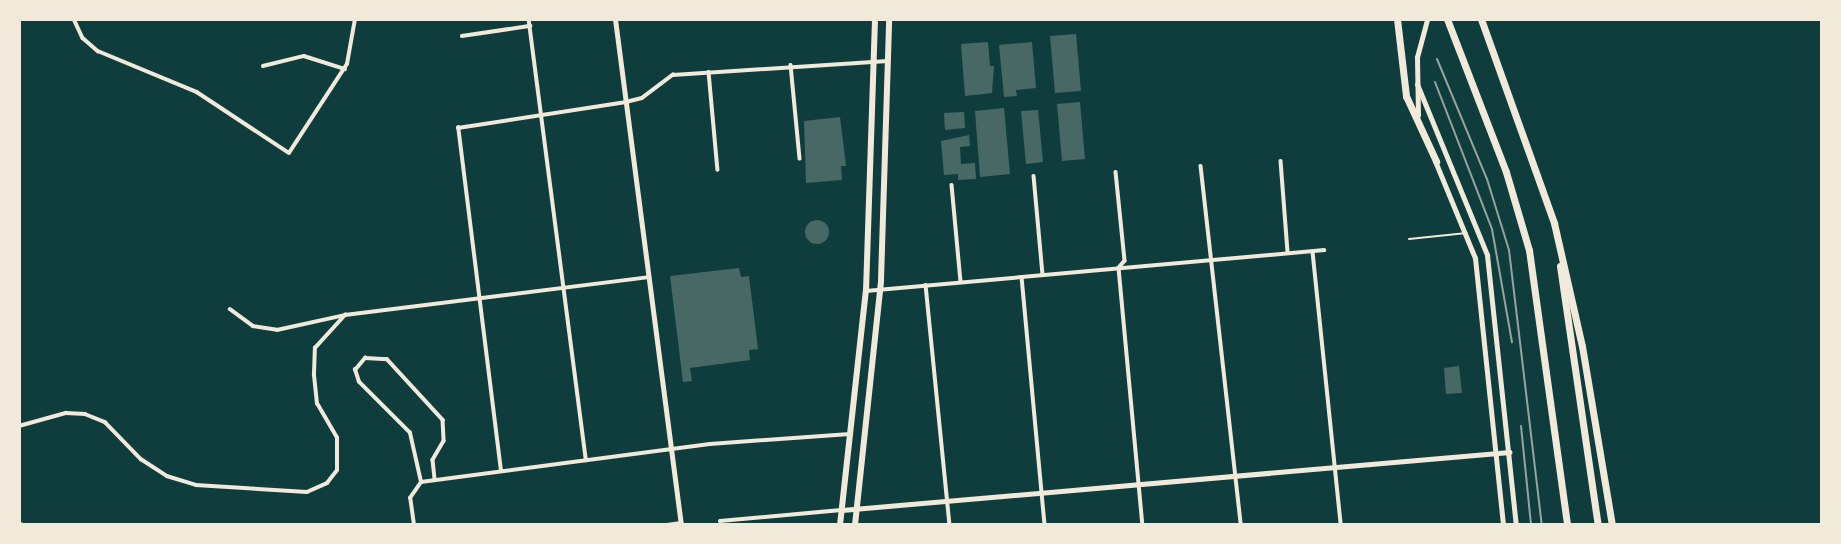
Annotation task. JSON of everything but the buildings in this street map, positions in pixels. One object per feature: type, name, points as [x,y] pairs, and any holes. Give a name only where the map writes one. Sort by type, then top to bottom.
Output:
[{"type":"highway","points":[[1397,19],[1406,96],[1436,161]]},
{"type":"highway","points":[[1447,19],[1506,172],[1529,250],[1567,525]]},
{"type":"highway","points":[[1481,19],[1554,223],[1580,338],[1613,525]]},
{"type":"highway","points":[[1554,223],[1598,525]]},
{"type":"main road","points":[[615,19],[681,524]]},
{"type":"main road","points":[[840,525],[866,290],[875,19]]},
{"type":"main road","points":[[855,525],[879,290],[889,19]]},
{"type":"main road","points":[[1427,19],[1417,57],[1416,108],[1467,233],[1483,307],[1503,525]]},
{"type":"main road","points":[[1416,81],[1479,229],[1492,279],[1516,525]]},
{"type":"main road","points":[[1467,233],[1479,229]]},
{"type":"street","points":[[74,19],[83,38],[98,51],[197,92],[289,153],[345,69],[355,19]]},
{"type":"street","points":[[529,19],[586,460]]},
{"type":"street","points":[[462,36],[530,26]]},
{"type":"street","points":[[263,66],[300,56],[345,69]]},
{"type":"street","points":[[501,471],[458,128],[541,113],[626,102],[642,98],[673,75],[791,65],[888,61]]},
{"type":"street","points":[[791,65],[800,159]]},
{"type":"street","points":[[709,72],[718,170]]},
{"type":"street","points":[[1281,160],[1289,253]]},
{"type":"street","points":[[1201,166],[1241,525]]},
{"type":"street","points":[[1116,172],[1125,261],[1119,268],[1143,525]]},
{"type":"street","points":[[1034,176],[1043,275]]},
{"type":"street","points":[[952,185],[961,282]]},
{"type":"street","points":[[866,290],[1324,250]]},
{"type":"street","points":[[1313,251],[1341,525]]},
{"type":"street","points":[[230,309],[266,330],[345,315],[649,277]]},
{"type":"street","points":[[1022,277],[1045,525]]},
{"type":"street","points":[[926,285],[950,525]]},
{"type":"street","points":[[19,426],[66,413],[85,414],[106,422],[141,459],[167,476],[196,485],[307,492],[327,483],[337,470],[337,438],[317,404],[314,374],[316,348],[345,315]]},
{"type":"street","points":[[414,525],[410,498],[421,482],[410,433],[359,382],[355,370],[365,358],[387,359],[443,419],[444,441],[433,460],[435,480]]},
{"type":"street","points":[[421,482],[671,448],[850,433]]},
{"type":"street","points":[[720,520],[1235,475],[1336,470],[1509,452]]},
{"type":"street","points":[[667,525],[681,524]]},
{"type":"lane","points":[[1409,239],[1467,233]]},
{"type":"railway","points":[[1437,59],[1487,179],[1509,250],[1542,525]]},
{"type":"railway","points":[[1435,82],[1492,229],[1512,342]]},
{"type":"railway","points":[[1521,426],[1531,525]]}]
